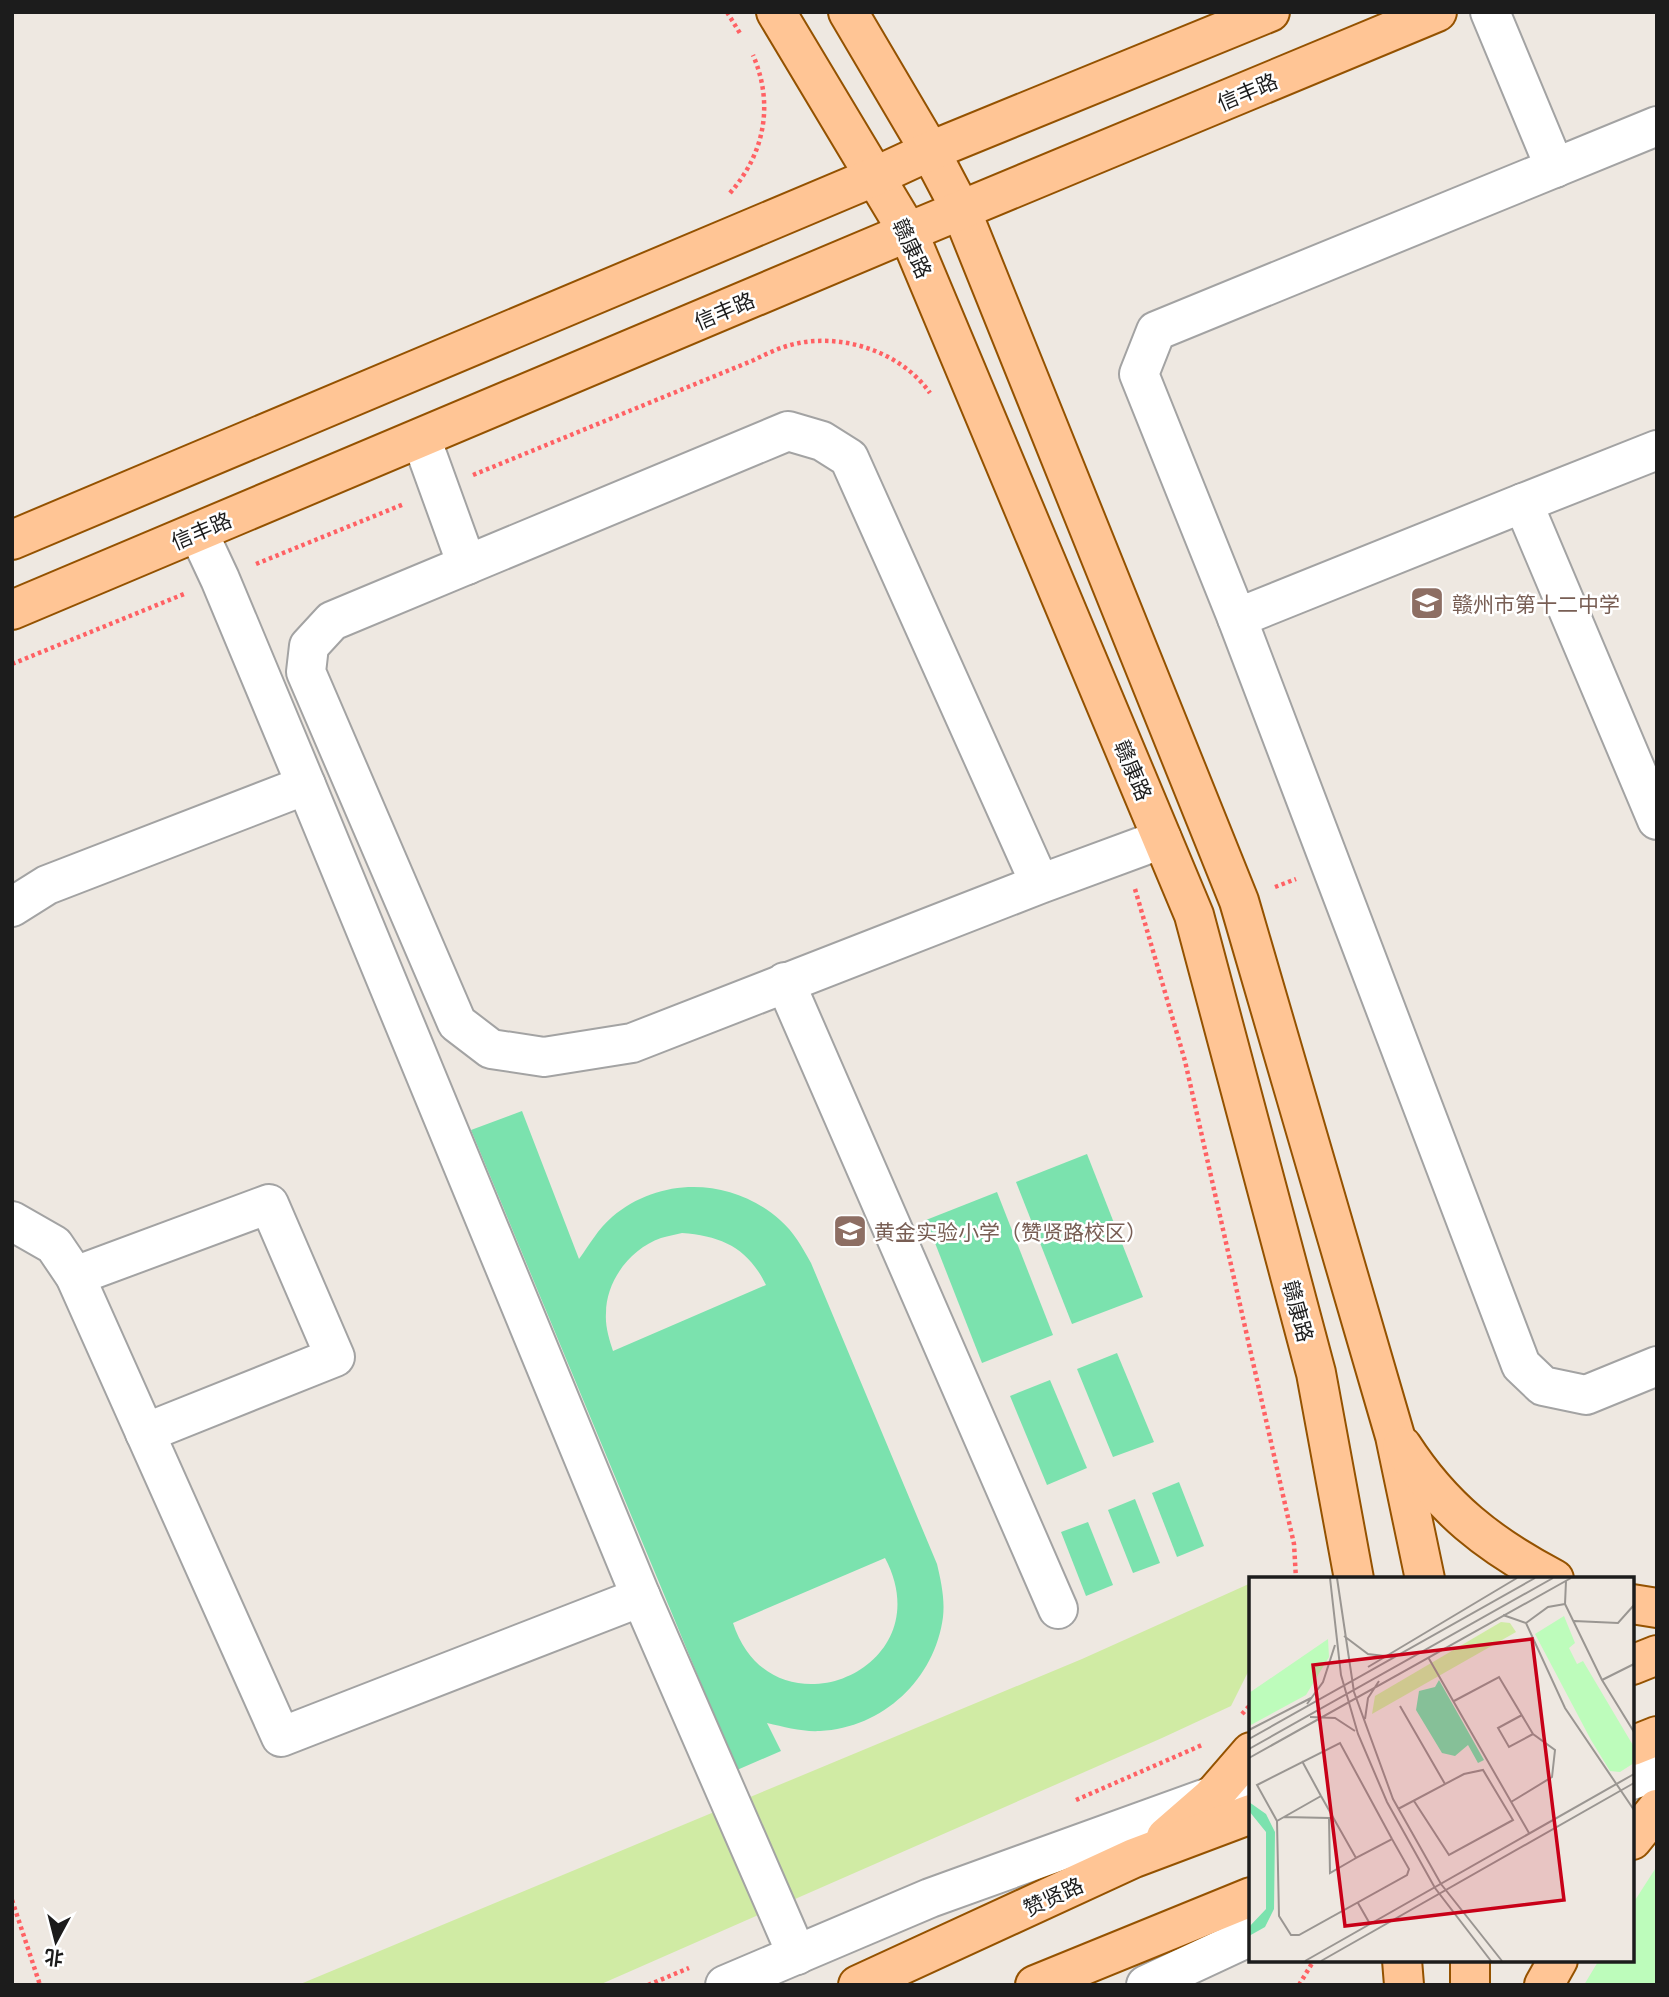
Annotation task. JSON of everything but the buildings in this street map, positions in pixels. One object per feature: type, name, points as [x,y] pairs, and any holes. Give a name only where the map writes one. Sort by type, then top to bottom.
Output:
[{"type":"main road","name":"赣康路","points":[[776,12],[908,232],[1194,915],[1316,1373],[1354,1577]]},
{"type":"main road","points":[[848,12],[930,151],[961,210],[1239,901],[1395,1436],[1425,1577]]},
{"type":"main road","points":[[12,540],[930,151],[1270,12]]},
{"type":"main road","name":"信丰路","points":[[12,610],[1437,12]]},
{"type":"main road","points":[[1395,1436],[1419,1472],[1480,1534],[1550,1577]]},
{"type":"main road","points":[[1327,1577],[1334,1494],[1330,1452]]},
{"type":"main road","points":[[1634,1604],[1657,1610]]},
{"type":"main road","points":[[1634,1664],[1657,1656]]},
{"type":"main road","points":[[1634,1745],[1657,1736]]},
{"type":"main road","points":[[1134,1858],[1171,1833],[1212,1797],[1249,1754]]},
{"type":"main road","points":[[1634,1838],[1657,1809]]},
{"type":"main road","name":"赞贤路","points":[[858,1985],[1134,1858],[1249,1815]]},
{"type":"main road","points":[[1035,1985],[1249,1899]]},
{"type":"main road","points":[[1402,1962],[1404,1985]]},
{"type":"main road","points":[[1470,1962],[1470,1985]]},
{"type":"main road","points":[[1544,1985],[1557,1962]]},
{"type":"street","points":[[1490,12],[1555,168]]},
{"type":"street","points":[[1657,126],[1156,331],[1139,374],[1237,618],[1521,1364],[1543,1386],[1586,1395],[1657,1366]]},
{"type":"street","points":[[1040,884],[849,458],[822,441],[788,431],[332,621],[309,646],[306,672],[457,1023],[491,1049],[544,1057],[632,1042],[1162,839]]},
{"type":"street","points":[[421,438],[467,565]]},
{"type":"street","points":[[1237,618],[1657,450]]},
{"type":"street","points":[[1523,503],[1657,820]]},
{"type":"street","points":[[198,532],[306,785],[641,1597],[797,1955]]},
{"type":"street","points":[[12,907],[47,885],[306,785]]},
{"type":"street","points":[[785,982],[1058,1609]]},
{"type":"street","points":[[75,1276],[269,1204],[335,1357],[145,1433]]},
{"type":"street","points":[[12,1221],[54,1245],[75,1276],[281,1737],[641,1597]]},
{"type":"street","points":[[1634,1622],[1657,1610]]},
{"type":"street","points":[[1634,1779],[1657,1772]]},
{"type":"street","points":[[725,1985],[930,1898],[1249,1783]]},
{"type":"street","points":[[1146,1985],[1249,1937]]},
{"type":"path","points":[[726,197],[742,179],[754,158],[762,133],[765,107],[762,81],[754,57],[727,12]]},
{"type":"path","points":[[12,664],[754,360]]},
{"type":"path","points":[[12,1900],[40,1985]]},
{"type":"path","points":[[1299,1985],[1313,1962]]},
{"type":"green space","points":[[522,1111],[579,1259],[612,1217],[631,1203],[674,1188],[697,1187],[741,1196],[761,1206],[794,1235],[811,1263],[937,1564],[941,1583],[943,1617],[938,1640],[929,1661],[917,1680],[884,1710],[865,1721],[820,1731],[767,1723],[781,1751],[737,1770],[471,1130]],"holes":[[[682,1233],[709,1237],[732,1246],[751,1262],[766,1285],[613,1351],[606,1318],[607,1301],[615,1278],[639,1250],[661,1238]],[[885,1558],[897,1598],[892,1632],[873,1659],[846,1677],[814,1684],[781,1679],[753,1659],[733,1623]]]},
{"type":"green space","points":[[1087,1154],[1143,1297],[1072,1324],[1016,1182]]},
{"type":"green space","points":[[997,1192],[1053,1335],[982,1363],[926,1220]]},
{"type":"green space","points":[[1117,1353],[1154,1442],[1113,1457],[1077,1369]]},
{"type":"green space","points":[[1050,1380],[1087,1468],[1047,1485],[1010,1396]]},
{"type":"green space","points":[[1179,1482],[1204,1546],[1177,1557],[1152,1493]]},
{"type":"green space","points":[[1135,1499],[1160,1563],[1133,1573],[1108,1510]]},
{"type":"green space","points":[[1088,1522],[1113,1585],[1086,1596],[1061,1532]]},
{"type":"green space","points":[[1249,1584],[1249,1670],[1231,1706],[599,1985],[298,1985],[1082,1659]]},
{"type":"green space","points":[[1657,1866],[1657,1985],[1584,1985],[1598,1962],[1634,1962],[1634,1902]]},
{"type":"place","name":"赣州市第十二中学","points":[[1427,603]]},
{"type":"place","name":"黄金实验小学（赞贤路校区）","points":[[850,1231]]}]
